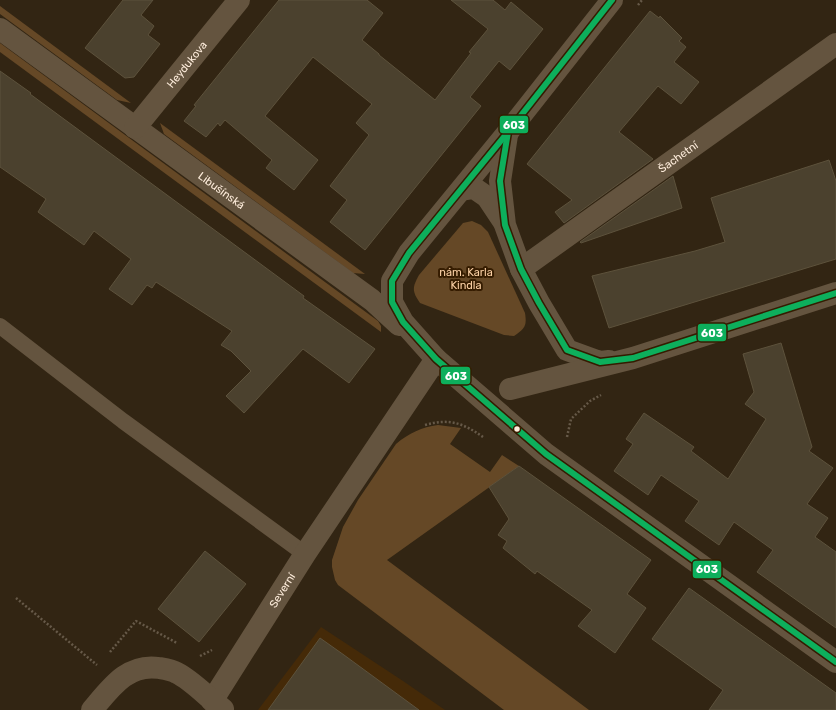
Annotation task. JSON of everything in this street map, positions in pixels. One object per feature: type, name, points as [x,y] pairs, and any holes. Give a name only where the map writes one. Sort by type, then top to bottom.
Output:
[{"type":"street","name":"Heydukova","points":[[135,128],[239,0]]},
{"type":"street","points":[[612,0],[508,132],[409,253],[392,281],[392,302],[403,322],[436,360],[546,454],[836,662]]},
{"type":"street","name":"Libušínská","points":[[0,28],[350,286],[372,300],[436,360]]},
{"type":"street","name":"Šachetní","points":[[521,269],[836,44]]},
{"type":"street","points":[[505,225],[500,181],[508,132]]},
{"type":"street","points":[[461,190],[474,188],[487,197],[505,225],[521,269],[567,350],[600,362],[632,358]]},
{"type":"street","points":[[350,286],[392,281]]},
{"type":"street","points":[[481,397],[632,358],[836,293]]},
{"type":"street","points":[[510,389],[556,365],[567,350]]},
{"type":"street","name":"Severní","points":[[92,710],[112,686],[122,677],[133,670],[145,668],[156,668],[176,672],[218,705],[305,554],[436,360]]},
{"type":"lane","points":[[0,326],[123,420],[305,554]]},
{"type":"path","points":[[638,6],[642,0]]},
{"type":"path","points":[[421,426],[441,422],[460,424],[470,428],[488,440]]},
{"type":"path","points":[[16,598],[98,667]]},
{"type":"path","points":[[108,655],[136,621],[181,645]]},
{"type":"path","points":[[194,652],[200,656],[214,649]]},
{"type":"shaded area","points":[[321,627],[403,681],[445,710],[258,710]]},
{"type":"green space","points":[[0,6],[131,103],[117,100],[0,14]]},
{"type":"green space","points":[[0,43],[378,321],[381,326],[381,332],[0,52]]},
{"type":"green space","points":[[160,123],[365,274],[353,273],[164,134]]},
{"type":"green space","name":"nám. Karla Kindla","points":[[472,221],[481,225],[488,232],[525,313],[525,324],[521,331],[514,336],[504,335],[420,303],[415,295],[414,286],[419,275],[463,223]]},
{"type":"green space","points":[[438,425],[461,428],[450,444],[490,472],[502,455],[519,466],[387,560],[589,710],[504,710],[338,585],[335,580],[332,560],[343,527],[358,500],[396,444],[416,431]]},
{"type":"building","points":[[123,0],[153,0],[141,15],[154,26],[148,35],[160,44],[134,77],[125,78],[85,48]]},
{"type":"building","points":[[279,0],[367,0],[383,13],[362,40],[435,100],[471,53],[469,52],[488,29],[451,0],[493,0],[505,10],[511,2],[543,29],[510,70],[499,61],[470,97],[481,106],[365,250],[330,222],[347,200],[330,186],[369,135],[356,123],[372,104],[313,57],[265,116],[318,160],[294,190],[266,168],[272,160],[225,120],[220,126],[218,123],[206,137],[184,121],[196,106],[194,105]]},
{"type":"building","points":[[650,11],[659,18],[660,16],[682,38],[679,41],[686,47],[674,62],[699,82],[681,104],[658,86],[619,132],[653,159],[564,223],[555,212],[572,200],[527,164]]},
{"type":"building","points":[[0,71],[304,296],[303,298],[375,349],[349,383],[303,349],[244,413],[226,396],[251,371],[231,351],[221,345],[232,331],[156,282],[152,288],[147,285],[132,305],[109,289],[131,259],[94,231],[84,245],[38,212],[46,199],[0,167]]},
{"type":"building","points":[[829,160],[836,181],[836,259],[609,328],[592,276],[695,251],[725,242],[711,198]]},
{"type":"building","points":[[673,176],[682,208],[581,243],[580,242]]},
{"type":"building","points":[[781,343],[812,447],[809,451],[833,468],[807,504],[828,518],[815,537],[836,552],[836,628],[757,572],[773,550],[734,522],[719,545],[685,521],[699,501],[661,475],[648,495],[614,471],[633,444],[626,439],[644,413],[694,447],[691,451],[728,479],[766,419],[745,404],[754,392],[743,354]]},
{"type":"building","points":[[519,466],[651,560],[627,594],[646,608],[615,653],[578,626],[592,610],[537,571],[535,574],[503,548],[507,541],[498,535],[509,519],[489,487]]},
{"type":"building","points":[[205,551],[246,584],[199,642],[158,609]]},
{"type":"building","points":[[689,588],[836,693],[836,710],[709,710],[723,690],[652,639]]},
{"type":"building","points":[[320,638],[344,655],[419,710],[268,710]]},
{"type":"transit line","name":"603","points":[[612,0],[508,132],[409,253],[392,281],[392,302],[403,322],[436,359],[546,454],[836,662]]},
{"type":"transit line","name":"603","points":[[512,127],[508,132],[500,181],[505,225],[521,269],[567,350],[600,362],[633,358],[836,293]]}]
